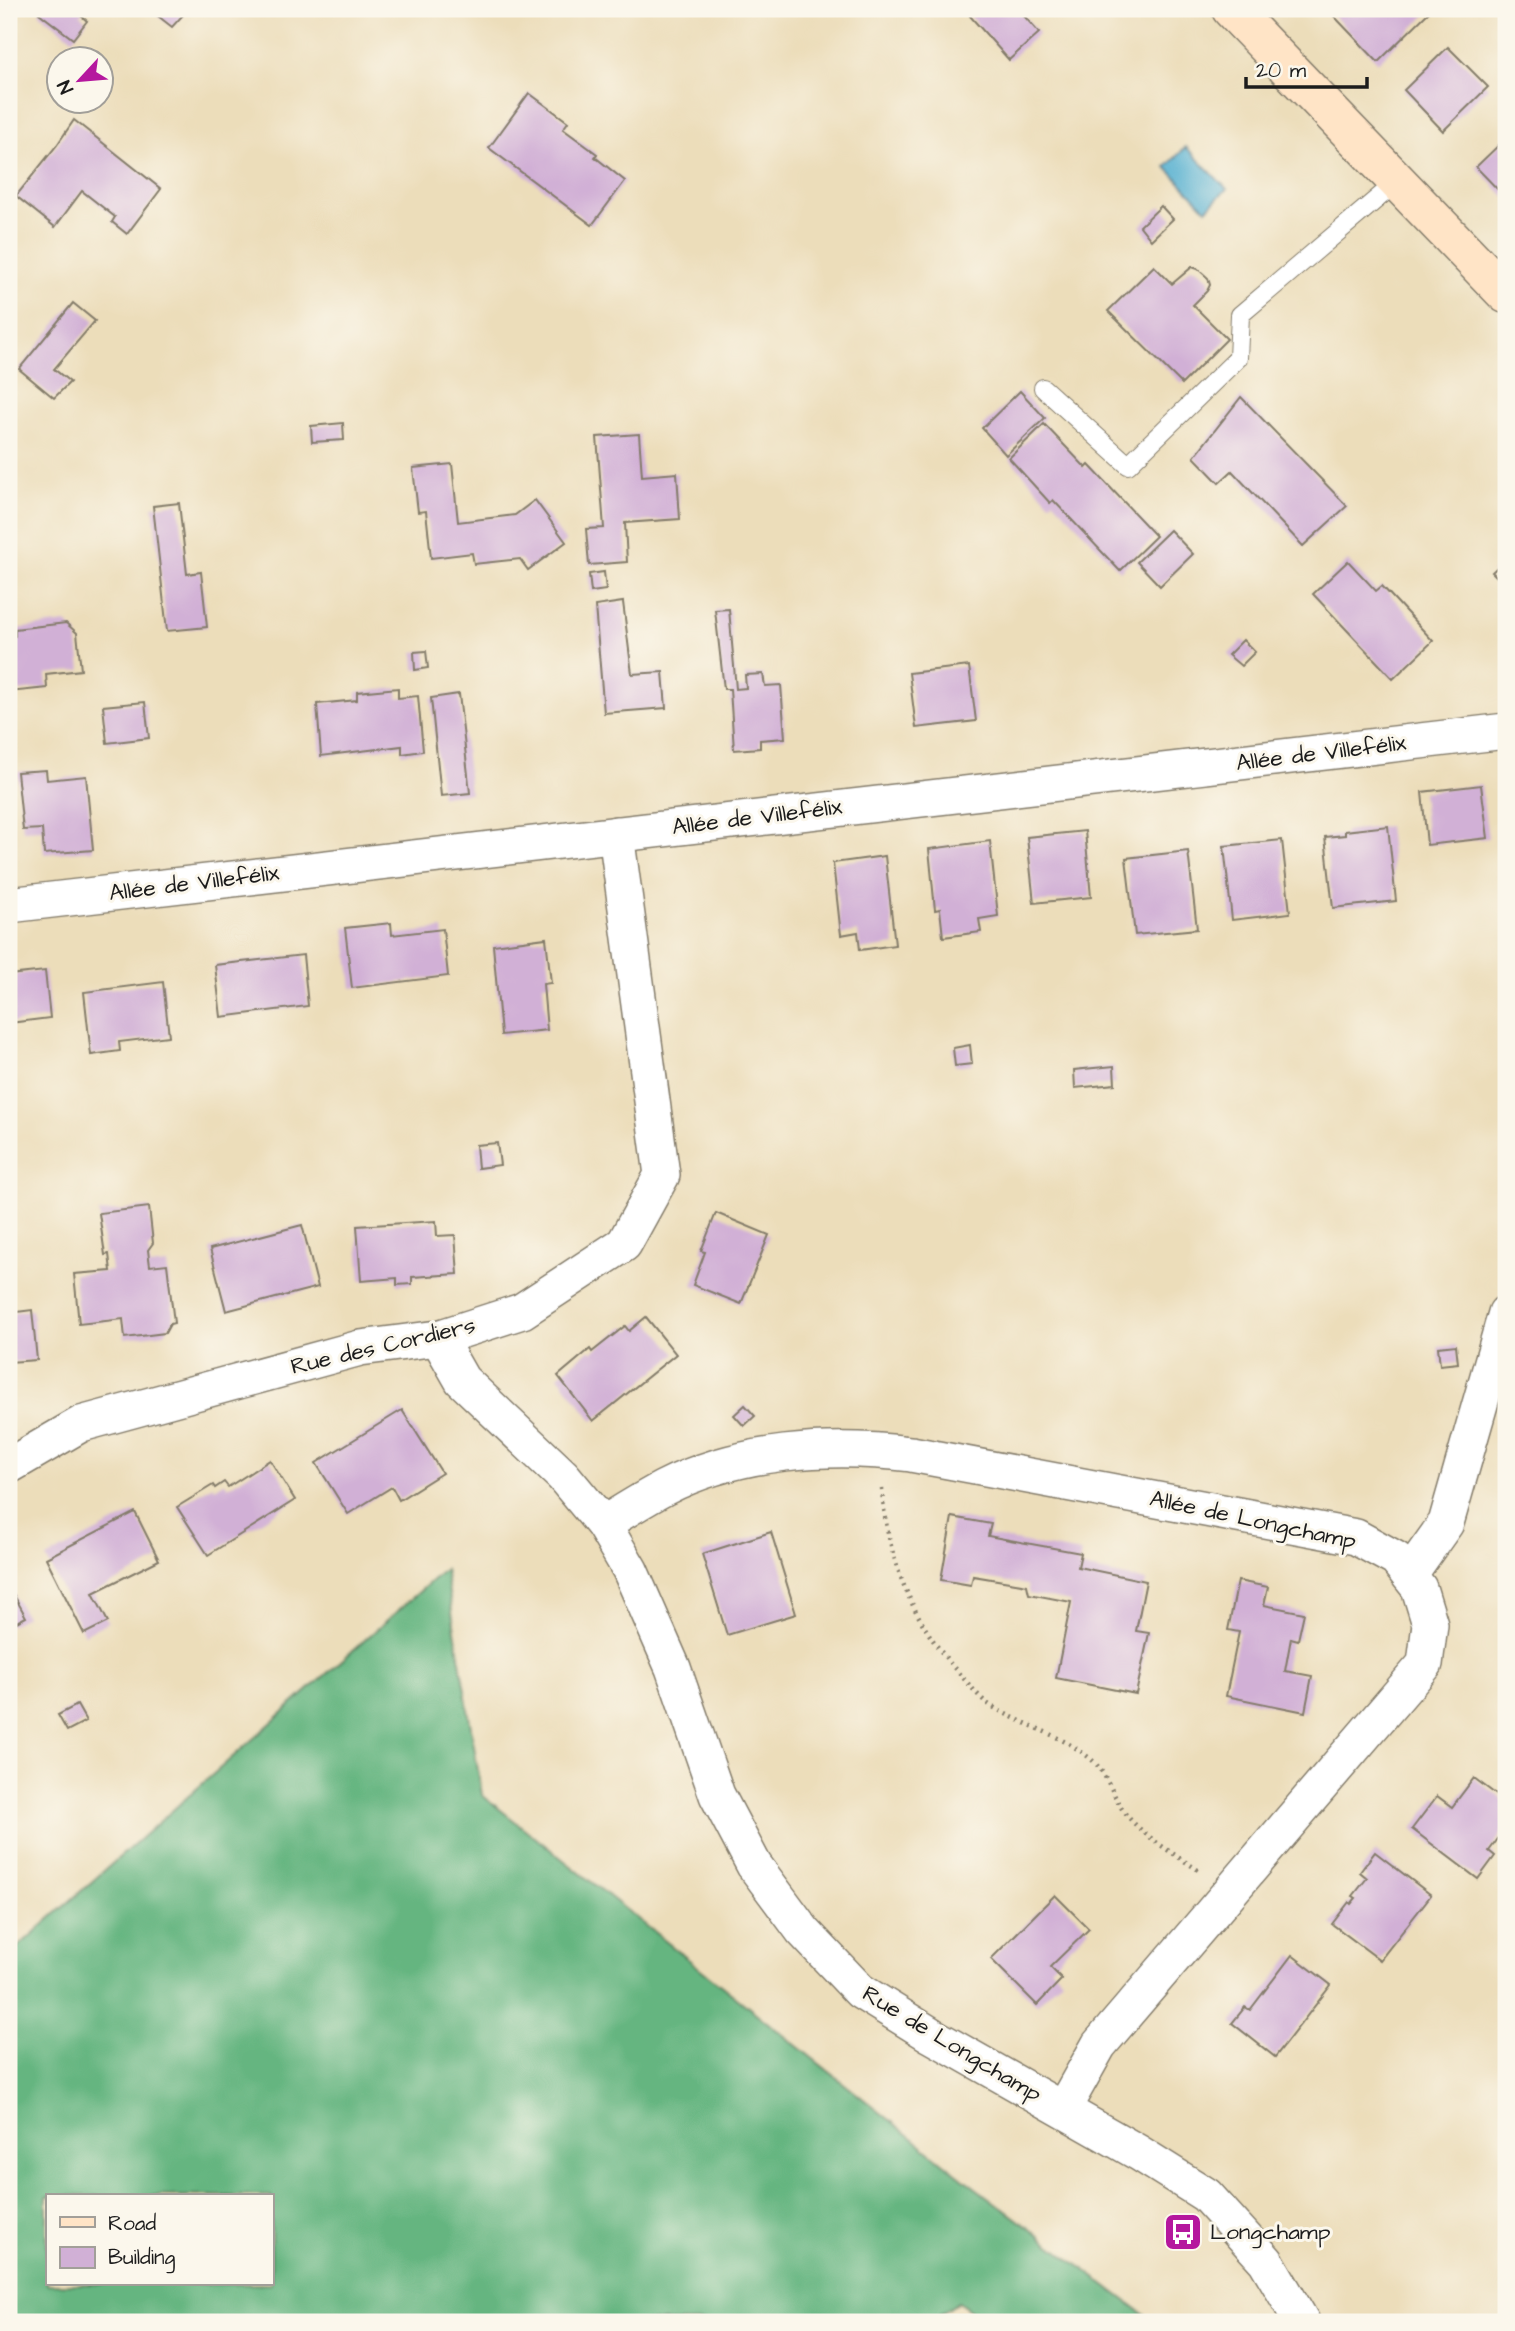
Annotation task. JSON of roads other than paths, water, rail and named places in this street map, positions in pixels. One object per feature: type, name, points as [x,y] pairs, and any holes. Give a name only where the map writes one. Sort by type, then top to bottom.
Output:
[{"type":"main road","points":[[1231,9],[1506,294]]},
{"type":"street","name":"Allée de Villefélix","points":[[9,905],[1506,731]]},
{"type":"street","name":"Rue des Cordiers","points":[[9,1466],[81,1424],[360,1348],[438,1338],[522,1311],[624,1244],[662,1175],[616,834]]},
{"type":"street","points":[[1409,1575],[1446,1523],[1506,1313]]},
{"type":"street","name":"Rue de Longchamp","points":[[438,1338],[462,1380],[563,1476],[604,1524],[630,1570],[673,1668],[717,1795],[754,1865],[803,1931],[860,1991],[930,2035],[1063,2109],[1206,2195],[1266,2261],[1302,2322]]},
{"type":"street","name":"Allée de Longchamp","points":[[604,1524],[666,1487],[723,1466],[788,1451],[880,1450],[1356,1536],[1396,1559],[1409,1575],[1419,1588],[1430,1624],[1425,1664],[1099,2045],[1063,2109]]},
{"type":"lane","points":[[1043,388],[1128,465],[1238,358],[1240,315],[1398,181]]},
{"type":"water","points":[[1186,147],[1227,189],[1206,209],[1166,167]]},
{"type":"place","name":"Longchamp","points":[[1183,2232]]}]
